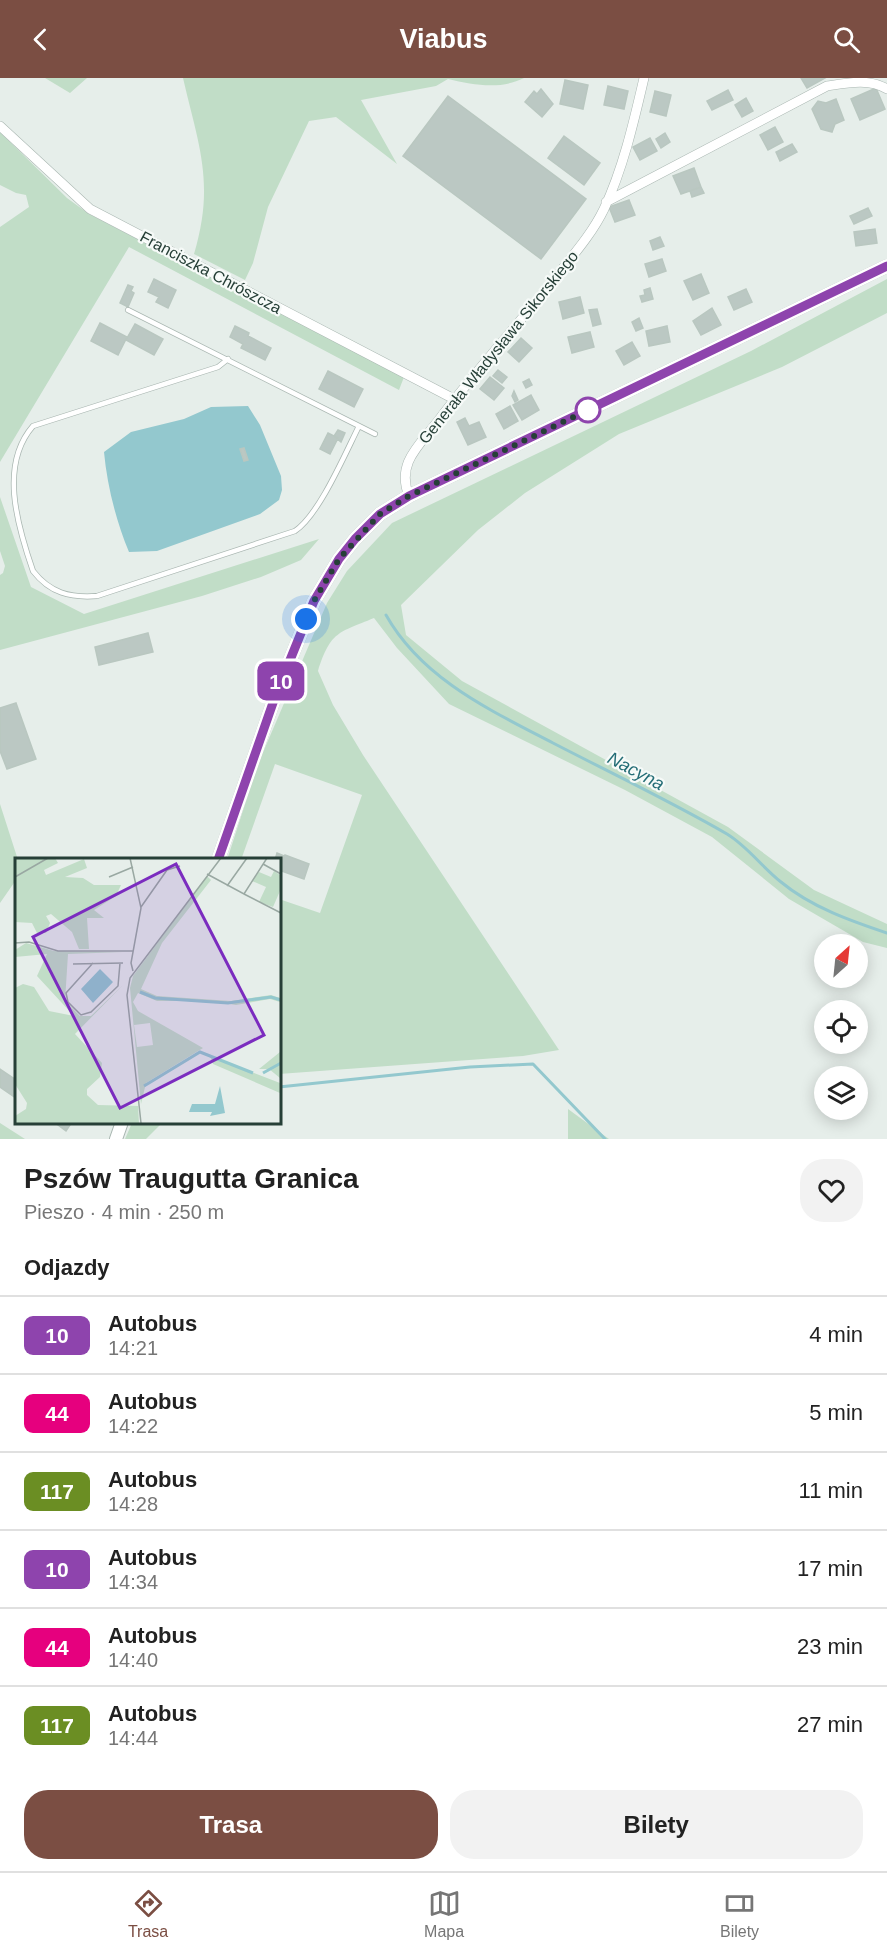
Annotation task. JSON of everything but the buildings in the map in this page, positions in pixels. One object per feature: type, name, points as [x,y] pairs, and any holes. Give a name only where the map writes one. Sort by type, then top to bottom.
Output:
[{"type":"street","name":"Generała Władysława Sikorskiego","points":[[409,496],[403,476],[408,461],[454,399],[547,289],[582,243],[606,202],[624,153],[644,78]]},
{"type":"street","points":[[606,202],[826,86],[856,81],[879,85],[887,90]]},
{"type":"street","name":"Franciszka Chrószcza","points":[[0,126],[90,209],[454,399]]},
{"type":"street","points":[[219,858],[275,697],[314,601],[339,559],[380,514],[409,496],[887,266]]},
{"type":"street","points":[[116,1139],[121,1124]]},
{"type":"lane","points":[[128,310],[375,434]]},
{"type":"lane","points":[[13,447],[21,435],[33,426],[218,368],[228,359]]},
{"type":"lane","points":[[8,497],[33,571],[41,582],[54,591],[69,596],[97,596],[295,531],[306,522],[316,507],[359,426]]},
{"type":"green space","points":[[45,78],[87,78],[70,93]]},
{"type":"green space","points":[[183,78],[524,78],[496,85],[448,79],[436,86],[361,100],[397,164],[336,117],[309,121],[268,207],[253,263],[245,280],[194,254],[200,229],[204,185],[199,145]]},
{"type":"green space","points":[[0,132],[67,198],[89,214],[404,377],[399,390],[129,247],[0,462],[0,227],[29,207],[26,195],[0,185]]},
{"type":"green space","points":[[887,279],[887,313],[782,367],[619,434],[525,493],[478,530],[401,605],[406,635],[462,681],[728,827],[814,890],[887,924],[887,948],[868,943],[868,934],[849,934],[789,899],[712,837],[625,790],[449,704],[397,648],[374,618],[337,635],[327,648],[318,671],[333,705],[363,755],[559,1050],[523,1056],[280,1074],[280,899],[320,913],[362,795],[275,764],[242,858],[228,858],[258,764],[327,603],[347,571],[392,523],[751,351]]},
{"type":"green space","points":[[0,497],[31,587],[84,614],[319,539],[301,560],[261,577],[202,596],[0,650],[0,575],[5,566],[0,551]]},
{"type":"green space","points":[[0,804],[17,858],[15,858],[15,881],[0,903]]},
{"type":"green space","points":[[568,1109],[609,1139],[568,1139]]},
{"type":"green space","points":[[0,1123],[25,1139],[0,1139]]},
{"type":"green space","points":[[131,1124],[161,1124],[146,1139],[125,1139]]},
{"type":"water","points":[[248,406],[260,425],[281,476],[282,490],[279,500],[260,514],[157,551],[129,552],[113,503],[104,452],[131,432],[184,419],[211,407]]},
{"type":"waterway","name":"Nacyna","points":[[386,615],[401,638],[418,657],[459,691],[505,718],[727,834],[741,844],[781,882],[805,899],[846,918],[887,933]]},
{"type":"waterway","points":[[280,1087],[470,1067],[533,1064],[605,1139]]},
{"type":"bus line","name":"10","points":[[219,858],[275,697],[314,601],[339,559],[373,520],[409,496],[887,266]]},
{"type":"route","points":[[306,619],[339,559],[380,514],[409,496],[588,410]]}]
